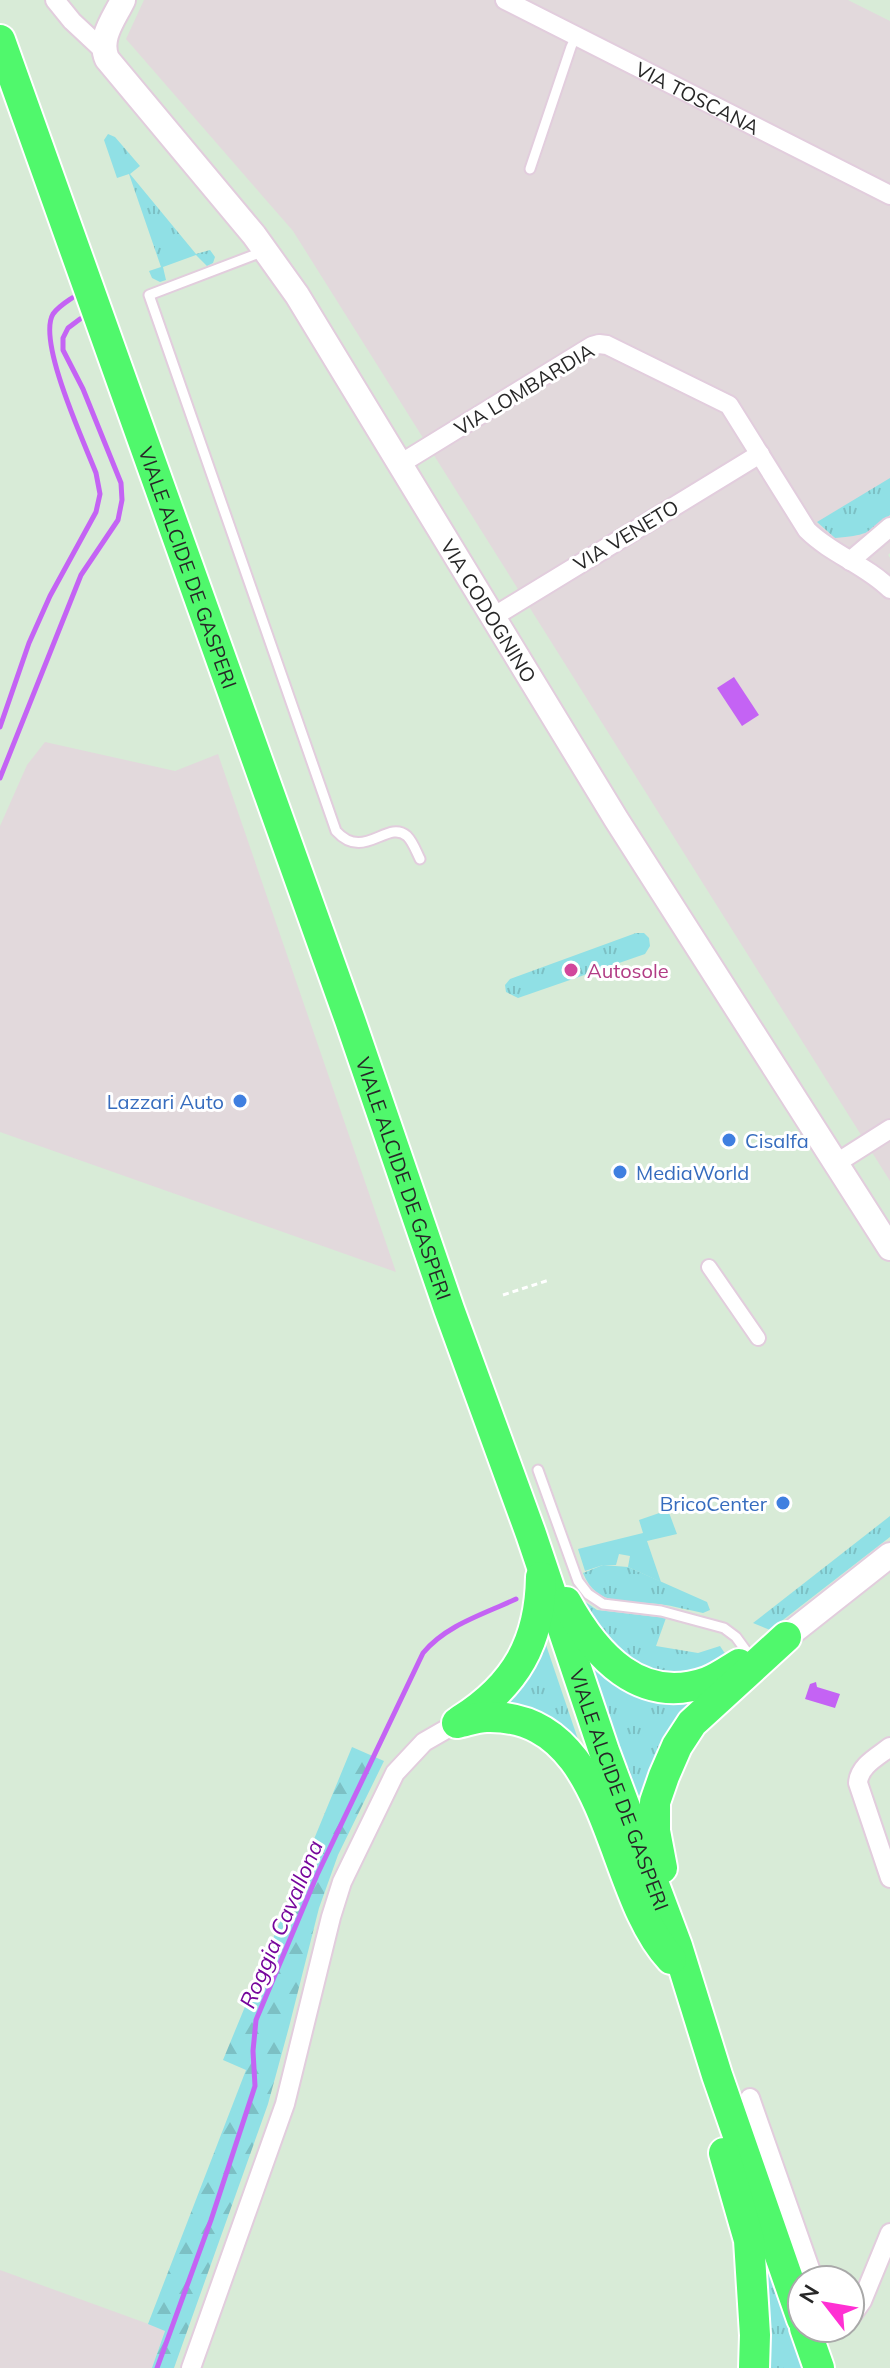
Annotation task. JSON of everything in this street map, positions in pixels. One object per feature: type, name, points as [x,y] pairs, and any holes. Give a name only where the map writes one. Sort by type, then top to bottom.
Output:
[{"type":"main road","name":"VIALE ALCIDE DE GASPERI","points":[[0,40],[350,1020],[604,1751],[681,1960],[717,2075],[786,2273]]},
{"type":"main road","points":[[531,1534],[554,1569],[565,1600],[580,1628],[601,1654],[633,1678],[664,1687],[686,1687],[753,1661]]},
{"type":"main road","points":[[457,1723],[497,1693],[527,1650],[536,1626],[541,1563]]},
{"type":"main road","points":[[681,1960],[655,1831],[655,1802],[677,1746],[692,1723],[753,1661],[786,1637]]},
{"type":"main road","points":[[457,1723],[485,1717],[509,1719],[531,1726],[552,1738],[571,1757],[589,1781],[600,1805],[647,1927],[662,1949],[681,1960]]},
{"type":"main road","points":[[717,2075],[721,2144],[749,2240],[754,2368]]},
{"type":"main road","points":[[811,2344],[819,2368]]},
{"type":"street","name":"VIA CODOGNINO","points":[[55,0],[103,50],[112,65],[266,251],[297,295],[616,819],[890,1248]]},
{"type":"street","points":[[103,50],[107,32],[123,0]]},
{"type":"street","name":"VIA TOSCANA","points":[[505,0],[890,195]]},
{"type":"street","name":"VIA LOMBARDIA","points":[[400,464],[599,344],[607,345],[729,405],[807,530],[890,589]]},
{"type":"street","name":"VIA VENETO","points":[[493,617],[760,454]]},
{"type":"street","points":[[850,561],[890,527]]},
{"type":"street","points":[[835,1164],[890,1129]]},
{"type":"street","points":[[709,1267],[758,1338]]},
{"type":"street","points":[[786,1637],[890,1555]]},
{"type":"street","points":[[191,2368],[285,2104],[342,1882],[395,1773],[424,1742],[457,1723]]},
{"type":"street","points":[[890,1747],[858,1776],[859,1790],[890,1878]]},
{"type":"street","points":[[750,2098],[808,2264]]},
{"type":"street","points":[[866,2291],[890,2233]]},
{"type":"lane","points":[[530,169],[576,36]]},
{"type":"lane","points":[[266,251],[149,295],[336,831],[352,843],[364,843],[393,832],[402,833],[420,859]]},
{"type":"lane","points":[[538,1470],[575,1572],[588,1594],[603,1604],[661,1611],[716,1625],[736,1637],[753,1661]]},
{"type":"path","points":[[503,1295],[549,1280]]},
{"type":"shaded area","points":[[144,0],[848,0],[890,21],[890,1181],[293,231],[126,39]]},
{"type":"shaded area","points":[[734,677],[759,715],[742,726],[717,688]]},
{"type":"shaded area","points":[[45,742],[175,771],[218,754],[396,1272],[0,1132],[0,826],[27,765]]},
{"type":"shaded area","points":[[816,1682],[817,1687],[840,1694],[835,1708],[805,1699],[810,1684]]},
{"type":"shaded area","points":[[0,2270],[165,2330],[152,2368],[0,2368]]},
{"type":"green space","points":[[108,134],[115,137],[140,166],[130,174],[196,254],[210,250],[215,257],[213,263],[207,266],[196,255],[163,267],[166,280],[160,282],[152,278],[149,271],[161,267],[129,174],[117,178],[104,140]]},
{"type":"green space","points":[[890,478],[890,515],[870,530],[860,535],[835,538],[817,522]]},
{"type":"green space","points":[[636,933],[644,933],[649,938],[650,946],[645,954],[518,998],[506,992],[505,985],[510,979]]},
{"type":"green space","points":[[668,1510],[677,1534],[647,1541],[661,1582],[628,1567],[630,1556],[619,1554],[616,1565],[603,1565],[585,1571],[578,1549],[643,1533],[639,1520]]},
{"type":"green space","points":[[890,1516],[890,1537],[770,1630],[753,1623]]},
{"type":"green space","points":[[603,1565],[628,1567],[707,1602],[710,1610],[703,1613],[605,1597],[596,1592],[583,1573]]},
{"type":"green space","points":[[581,1599],[597,1610],[666,1618],[656,1646],[698,1653],[720,1646],[728,1658],[707,1671],[661,1676],[612,1652]]},
{"type":"green space","points":[[544,1639],[585,1760],[500,1714],[501,1701]]},
{"type":"green space","points":[[585,1649],[697,1695],[643,1821]]},
{"type":"green space","points":[[352,1747],[384,1761],[338,1855],[319,1908],[268,2104],[174,2368],[152,2368],[165,2331],[148,2324],[246,2070],[223,2060]]},
{"type":"green space","points":[[763,2245],[786,2314],[786,2344],[796,2344],[804,2368],[765,2368]]},
{"type":"waterway","points":[[0,727],[29,643],[50,596],[96,512],[100,494],[96,473],[64,392],[51,346],[53,314],[72,298]]},
{"type":"waterway","points":[[0,778],[81,575],[118,520],[122,500],[121,483],[83,389],[63,350],[63,338],[68,328],[80,319]]},
{"type":"waterway","name":"Roggia Cavallona","points":[[157,2368],[211,2220],[255,2086],[253,2051],[256,2020],[317,1875],[423,1653],[454,1628],[516,1599]]},
{"type":"place","name":"Autosole","points":[[571,970]]},
{"type":"place","name":"Lazzari Auto","points":[[240,1101]]},
{"type":"place","name":"Cisalfa","points":[[729,1140]]},
{"type":"place","name":"MediaWorld","points":[[620,1172]]},
{"type":"place","name":"BricoCenter","points":[[783,1503]]}]
